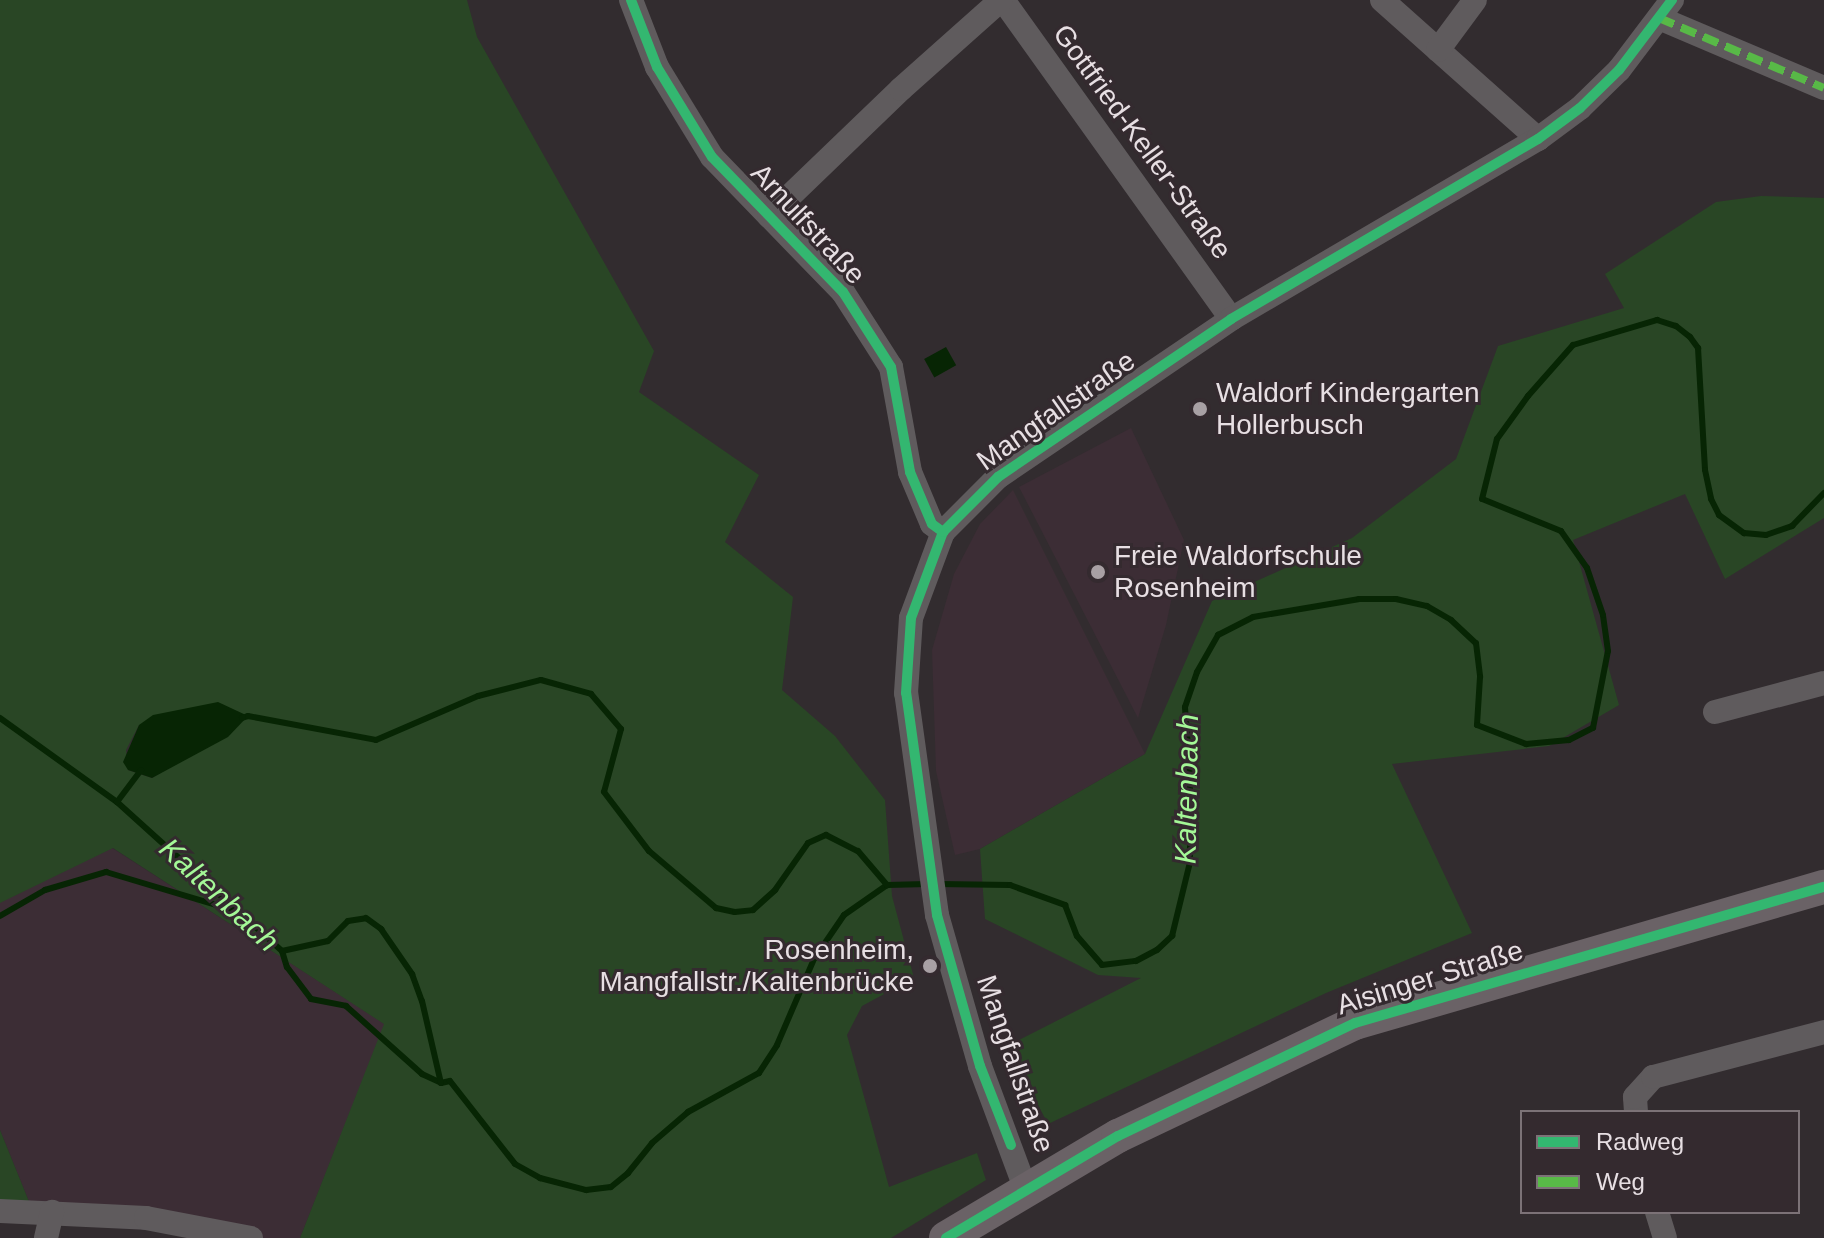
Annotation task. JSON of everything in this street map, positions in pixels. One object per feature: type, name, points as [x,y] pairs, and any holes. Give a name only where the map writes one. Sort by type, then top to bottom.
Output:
[{"type":"main road","name":"Aisinger Straße","points":[[946,1238],[1118,1136],[1355,1023],[1824,887]]},
{"type":"street","name":"Arnulfstraße","points":[[631,0],[657,67],[712,157],[843,292],[891,367],[910,472],[932,524],[943,532]]},
{"type":"street","points":[[769,216],[901,89],[1002,0]]},
{"type":"street","name":"Gottfried-Keller-Straße","points":[[1002,0],[1231,319]]},
{"type":"street","points":[[1382,0],[1538,139]]},
{"type":"street","points":[[1438,50],[1475,0]]},
{"type":"street","points":[[1665,9],[1824,88]]},
{"type":"street","name":"Mangfallstraße","points":[[1026,1190],[980,1066],[937,915],[906,693],[911,618],[943,532],[998,477],[1231,319],[1538,139],[1606,84],[1665,9]]},
{"type":"street","points":[[1715,712],[1824,683]]},
{"type":"street","points":[[1636,1110],[1635,1097],[1653,1077],[1824,1032]]},
{"type":"street","points":[[0,1211],[146,1218],[251,1238]]},
{"type":"street","points":[[46,1238],[52,1212]]},
{"type":"street","points":[[1658,1214],[1665,1238]]},
{"type":"shaded area","points":[[0,0],[467,0],[477,37],[654,351],[639,392],[759,475],[725,542],[793,597],[782,690],[835,736],[885,800],[892,896],[914,978],[862,1006],[847,1035],[889,1187],[977,1153],[986,1180],[891,1238],[300,1238],[384,1024],[113,848],[0,903]],"holes":[[[139,725],[189,756],[152,778],[128,770],[126,750]]]},
{"type":"shaded area","points":[[1761,196],[1824,198],[1824,518],[1725,579],[1685,494],[1573,540],[1619,705],[1549,746],[1392,764],[1472,933],[1326,993],[1048,1124],[1007,1046],[1141,978],[1098,975],[985,919],[980,849],[1145,754],[1212,601],[1352,538],[1456,459],[1498,346],[1624,308],[1605,274],[1716,202]]},
{"type":"shaded area","points":[[946,347],[956,365],[934,377],[924,359]]},
{"type":"shaded area","points":[[1131,428],[1184,540],[1166,625],[1138,718],[1019,487]]},
{"type":"shaded area","points":[[1013,490],[1145,754],[980,849],[955,855],[936,771],[932,650],[954,574],[980,524]]},
{"type":"shaded area","points":[[218,702],[248,716],[228,737],[152,778],[128,770],[123,762],[139,725],[153,715]]},
{"type":"shaded area","points":[[112,848],[385,1024],[300,1238],[220,1238],[32,1209],[0,1130],[0,900]]},
{"type":"shaded area","points":[[0,1130],[32,1209],[0,1210]]},
{"type":"waterway","name":"Kaltenbach","points":[[938,884],[1010,885],[1065,905],[1077,936],[1102,965],[1136,961],[1157,950],[1172,936],[1190,862],[1190,774],[1185,707],[1197,672],[1218,635],[1253,617],[1359,599],[1396,599],[1427,606],[1451,620],[1476,643],[1480,677],[1477,725],[1526,744],[1569,740],[1593,728],[1608,651],[1603,615],[1587,568],[1561,531],[1482,499],[1497,439],[1528,396],[1573,345],[1657,320],[1676,326],[1690,337],[1698,348],[1705,470],[1711,499],[1719,515],[1744,533],[1766,535],[1792,526],[1824,493]]},
{"type":"waterway","points":[[242,718],[248,716],[376,740],[478,696],[541,680],[591,694],[621,729],[604,792],[649,851],[716,908],[735,912],[753,910],[775,890],[808,843],[826,835],[858,851],[887,885]]},
{"type":"waterway","name":"Kaltenbach","points":[[0,718],[117,802],[282,951],[287,967],[311,999],[346,1006],[422,1074],[441,1083],[450,1081],[515,1164],[540,1178],[586,1190],[611,1187],[628,1173],[652,1143],[688,1112],[759,1073],[777,1045],[814,959],[844,915],[887,885],[927,884]]},
{"type":"waterway","points":[[117,802],[141,770]]},
{"type":"waterway","points":[[0,916],[45,890],[106,872],[233,910]]},
{"type":"waterway","points":[[282,951],[328,941],[348,921],[366,918],[381,929],[412,974],[422,1001],[441,1083]]},
{"type":"marked path","points":[[1659,18],[1824,88]]},
{"type":"cycle path","points":[[631,0],[657,67],[712,157],[843,292],[891,367],[910,472],[932,524],[943,532]]},
{"type":"cycle path","points":[[1011,1145],[980,1066],[937,915],[906,693],[911,618],[943,532],[998,477],[1231,319],[1538,139],[1580,108],[1619,70],[1672,0]]},
{"type":"cycle path","points":[[946,1238],[1118,1136],[1355,1023],[1824,887]]},
{"type":"place","name":"Waldorf Kindergarten Hollerbusch","points":[[1200,409]]},
{"type":"place","name":"Freie Waldorfschule Rosenheim","points":[[1098,572]]},
{"type":"place","name":"Rosenheim, Mangfallstr./Kaltenbrücke","points":[[930,966]]}]
